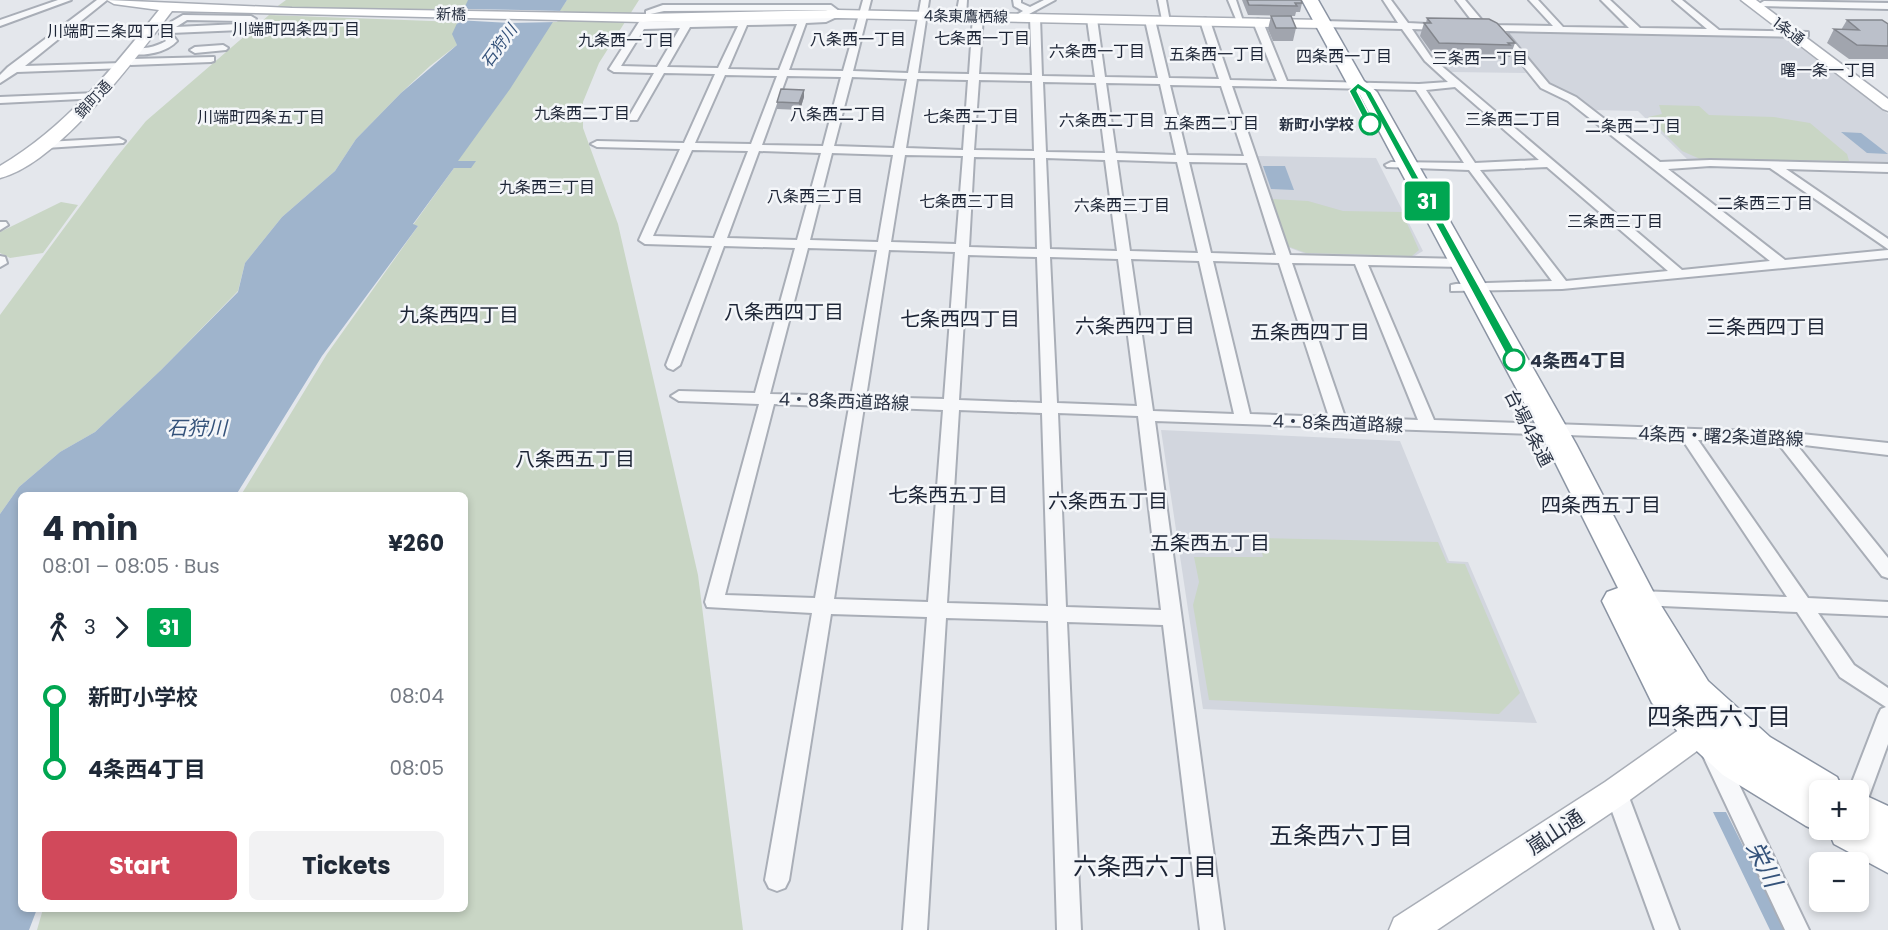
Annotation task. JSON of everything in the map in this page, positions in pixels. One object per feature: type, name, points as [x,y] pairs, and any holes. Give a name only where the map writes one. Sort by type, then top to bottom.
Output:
[{"type":"highway","name":"台場4条通","points":[[1310,0],[1358,85],[1368,92],[1400,165],[1542,430],[1695,692],[1722,720],[1780,766],[1809,782]]},
{"type":"highway","name":"台場4条通","points":[[1542,430],[1665,692],[1701,731],[1737,763],[1809,806]]},
{"type":"highway","points":[[1642,604],[1669,668],[1701,731],[1780,766]]},
{"type":"highway","points":[[1869,816],[1888,827]]},
{"type":"highway","points":[[1865,840],[1888,853]]},
{"type":"street","points":[[0,23],[67,0]]},
{"type":"street","points":[[0,80],[103,0]]},
{"type":"street","points":[[114,0],[172,3]]},
{"type":"street","name":"4・8条西道路線","points":[[867,0],[802,244],[764,399],[1542,430]]},
{"type":"street","points":[[915,930],[974,77],[970,16],[963,0]]},
{"type":"street","points":[[1017,0],[1017,4],[1033,14]]},
{"type":"street","points":[[1033,14],[1051,0]]},
{"type":"street","points":[[1162,0],[1167,20]]},
{"type":"street","points":[[1232,0],[1241,22]]},
{"type":"street","points":[[1388,0],[1428,59],[1460,84],[1678,273]]},
{"type":"street","points":[[1460,0],[1483,28]]},
{"type":"street","points":[[1533,0],[1560,29]]},
{"type":"street","points":[[1605,0],[1638,31]]},
{"type":"street","points":[[1677,0],[1716,32]]},
{"type":"street","name":"1条通","points":[[1748,0],[1798,34],[1886,100]]},
{"type":"street","points":[[1761,2],[1888,6]]},
{"type":"street","name":"1条通","points":[[1761,2],[1798,34]]},
{"type":"street","name":"新橋","points":[[172,3],[292,12],[610,18]]},
{"type":"street","name":"錦町通","points":[[0,173],[46,145],[97,96],[172,3]]},
{"type":"street","points":[[651,11],[698,4],[809,3],[828,7],[838,14]]},
{"type":"street","points":[[777,880],[923,8]]},
{"type":"street","name":"4条東鷹栖線","points":[[610,18],[864,14],[923,8],[970,16],[1018,17],[1033,14],[1092,19],[1323,24]]},
{"type":"street","points":[[838,14],[823,20],[686,26],[642,25],[614,69],[1419,87],[1460,84]]},
{"type":"street","points":[[1033,14],[1069,930]]},
{"type":"street","points":[[168,30],[241,27],[251,20],[186,17],[178,19],[168,30],[165,34],[172,41]]},
{"type":"street","points":[[1092,19],[1173,618],[1212,930]]},
{"type":"street","points":[[674,365],[803,20]]},
{"type":"street","points":[[1150,20],[1243,419]]},
{"type":"street","points":[[1205,21],[1339,423]]},
{"type":"street","points":[[744,22],[645,240],[1205,258],[1452,263]]},
{"type":"street","points":[[1258,22],[1283,84]]},
{"type":"street","points":[[1323,24],[1461,27]]},
{"type":"street","points":[[633,118],[686,26]]},
{"type":"street","points":[[1472,27],[1798,34]]},
{"type":"street","points":[[1497,28],[1545,86],[1572,99],[1782,264]]},
{"type":"street","points":[[126,60],[158,49],[172,41],[231,39]]},
{"type":"street","points":[[158,49],[223,48]]},
{"type":"street","points":[[0,70],[126,60],[211,59]]},
{"type":"street","points":[[1419,87],[1472,167],[1562,285]]},
{"type":"street","points":[[0,100],[97,96]]},
{"type":"street","points":[[46,145],[119,141]]},
{"type":"street","points":[[597,144],[1252,160]]},
{"type":"street","points":[[1400,165],[1472,167],[1551,163]]},
{"type":"street","points":[[1659,166],[1710,163],[1888,168]]},
{"type":"street","points":[[1773,165],[1888,245]]},
{"type":"street","points":[[1466,288],[1562,285],[1888,254]]},
{"type":"street","points":[[1360,261],[1429,426]]},
{"type":"street","points":[[679,396],[764,399],[714,602],[1173,618]]},
{"type":"street","name":"4条西・曙2条道路線","points":[[1542,430],[1782,436],[1888,449]]},
{"type":"street","points":[[1687,435],[1847,670],[1888,699]]},
{"type":"street","points":[[1782,436],[1888,571]]},
{"type":"street","points":[[1642,604],[1800,603],[1888,609]]},
{"type":"street","points":[[1864,780],[1888,715]]},
{"type":"street","points":[[1701,731],[1797,930]]},
{"type":"street","name":"嵐山通","points":[[1406,930],[1616,792],[1701,731]]},
{"type":"street","points":[[1616,792],[1667,930]]},
{"type":"shaded area","points":[[1412,29],[1491,30],[1526,73],[1451,72],[1431,57]]},
{"type":"shaded area","points":[[1503,30],[1786,36],[1888,114],[1888,164],[1689,161],[1638,111],[1593,110],[1576,98],[1549,85]]},
{"type":"shaded area","points":[[1255,156],[1376,158],[1423,251],[1413,257],[1306,254],[1285,246]]},
{"type":"shaded area","points":[[1161,430],[1400,441],[1449,561],[1468,562],[1537,723],[1203,709]]},
{"type":"green space","points":[[286,0],[469,0],[465,15],[271,11]]},
{"type":"green space","points":[[567,0],[639,0],[599,63],[583,102],[583,128],[618,224],[698,575],[743,930],[37,930],[42,912],[468,912],[468,492],[243,492],[327,354],[418,226],[413,225],[454,168],[470,168],[475,161],[457,161]]},
{"type":"green space","points":[[269,15],[459,22],[455,31],[457,45],[401,93],[356,139],[335,171],[282,217],[245,263],[238,291],[161,370],[95,432],[60,452],[19,487],[0,514],[0,315],[115,159],[146,121]]},
{"type":"green space","points":[[1659,105],[1699,106],[1709,115],[1774,117],[1810,123],[1847,154],[1849,161],[1700,159],[1682,151],[1648,117],[1662,114]]},
{"type":"green space","points":[[1271,199],[1308,201],[1343,211],[1402,212],[1419,250],[1412,256],[1306,253],[1287,246]]},
{"type":"green space","points":[[61,202],[78,205],[43,253],[10,258],[0,253],[0,232]]},
{"type":"green space","points":[[1259,538],[1438,542],[1447,563],[1465,564],[1520,693],[1499,714],[1209,700],[1193,605],[1199,582],[1194,557],[1263,557]]},
{"type":"water","name":"石狩川","points":[[468,0],[567,0],[510,89],[458,161],[476,161],[471,168],[454,168],[413,224],[418,226],[322,356],[238,492],[18,492],[18,912],[36,912],[29,930],[0,930],[0,514],[19,487],[60,452],[95,432],[161,370],[238,292],[245,263],[282,217],[335,171],[356,139],[401,93],[457,45],[452,34]]},
{"type":"water","points":[[1841,132],[1861,133],[1888,154],[1867,153]]},
{"type":"water","points":[[1263,166],[1285,166],[1294,190],[1271,189]]},
{"type":"water","points":[[1713,812],[1726,812],[1785,930],[1770,930]]},
{"type":"pier","points":[[461,9],[564,11],[557,22],[510,23],[456,20]]},
{"type":"building","points":[[1247,0],[1301,0],[1302,3],[1295,3],[1297,6],[1249,5]]},
{"type":"building","points":[[1271,16],[1291,16],[1296,28],[1276,28]]},
{"type":"building","points":[[1427,18],[1489,19],[1497,23],[1515,43],[1508,43],[1510,45],[1439,43],[1424,23],[1431,23]]},
{"type":"building","points":[[1847,20],[1882,20],[1888,24],[1888,46],[1857,45],[1834,29],[1859,30]]},
{"type":"building","points":[[781,89],[804,90],[799,103],[777,102]]},
{"type":"bus line","name":"31","points":[[1370,124],[1353,91],[1358,85],[1368,92],[1514,360]]},
{"type":"place","name":"新町小学校","points":[[1370,124]]},
{"type":"place","name":"4条西4丁目","points":[[1514,360]]},
{"type":"district","name":"川端町四条四丁目","points":[[296,29]]},
{"type":"district","name":"川端町三条四丁目","points":[[111,31]]},
{"type":"district","name":"七条西一丁目","points":[[982,38]]},
{"type":"district","name":"八条西一丁目","points":[[858,39]]},
{"type":"district","name":"九条西一丁目","points":[[626,40]]},
{"type":"district","name":"六条西一丁目","points":[[1097,51]]},
{"type":"district","name":"五条西一丁目","points":[[1217,54]]},
{"type":"district","name":"四条西一丁目","points":[[1344,56]]},
{"type":"district","name":"三条西一丁目","points":[[1480,58]]},
{"type":"district","name":"曙一条一丁目","points":[[1828,70]]},
{"type":"district","name":"九条西二丁目","points":[[582,113]]},
{"type":"district","name":"八条西二丁目","points":[[838,114]]},
{"type":"district","name":"七条西二丁目","points":[[971,116]]},
{"type":"district","name":"川端町四条五丁目","points":[[261,117]]},
{"type":"district","name":"三条西二丁目","points":[[1513,119]]},
{"type":"district","name":"六条西二丁目","points":[[1107,120]]},
{"type":"district","name":"五条西二丁目","points":[[1211,123]]},
{"type":"district","name":"二条西二丁目","points":[[1633,126]]},
{"type":"district","name":"九条西三丁目","points":[[547,187]]},
{"type":"district","name":"八条西三丁目","points":[[815,196]]},
{"type":"district","name":"七条西三丁目","points":[[967,201]]},
{"type":"district","name":"二条西三丁目","points":[[1765,203]]},
{"type":"district","name":"六条西三丁目","points":[[1122,205]]},
{"type":"district","name":"三条西三丁目","points":[[1615,221]]},
{"type":"district","name":"八条西四丁目","points":[[784,312]]},
{"type":"district","name":"九条西四丁目","points":[[459,315]]},
{"type":"district","name":"七条西四丁目","points":[[960,319]]},
{"type":"district","name":"六条西四丁目","points":[[1135,326]]},
{"type":"district","name":"三条西四丁目","points":[[1766,327]]},
{"type":"district","name":"五条西四丁目","points":[[1310,332]]},
{"type":"district","name":"八条西五丁目","points":[[575,459]]},
{"type":"district","name":"七条西五丁目","points":[[948,495]]},
{"type":"district","name":"六条西五丁目","points":[[1108,501]]},
{"type":"district","name":"四条西五丁目","points":[[1601,505]]},
{"type":"district","name":"五条西五丁目","points":[[1210,543]]},
{"type":"district","name":"四条西六丁目","points":[[1719,716]]},
{"type":"district","name":"五条西六丁目","points":[[1341,835]]},
{"type":"district","name":"六条西六丁目","points":[[1145,866]]},
{"type":"water label","name":"栄川","points":[[1764,864]]}]
